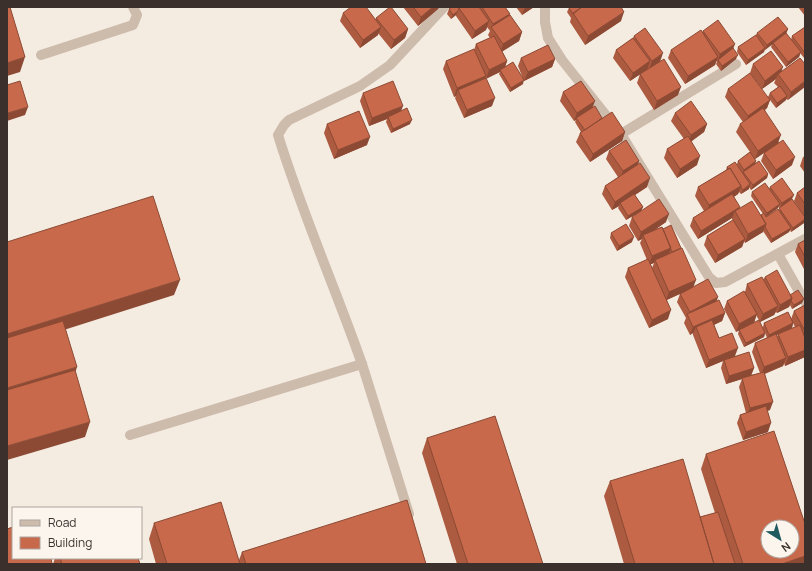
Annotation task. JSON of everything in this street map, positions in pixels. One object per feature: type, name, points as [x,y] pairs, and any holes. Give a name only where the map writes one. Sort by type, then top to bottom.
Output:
[{"type":"street","points":[[41,55],[133,25],[137,15],[133,7]]},
{"type":"street","points":[[413,527],[362,364],[293,183],[278,135],[289,120],[360,86],[390,65],[444,7]]},
{"type":"street","points":[[546,7],[545,22],[548,38],[562,60],[621,134],[709,277],[716,283],[725,282],[805,239]]},
{"type":"street","points":[[621,134],[736,64]]},
{"type":"street","points":[[778,254],[805,302]]},
{"type":"street","points":[[130,435],[362,364]]},
{"type":"building","points":[[7,7],[10,7],[25,57],[7,63]]},
{"type":"building","points":[[351,7],[366,7],[381,27],[363,40],[343,13]]},
{"type":"building","points":[[390,7],[408,29],[394,40],[376,18]]},
{"type":"building","points":[[413,7],[433,7],[421,17]]},
{"type":"building","points":[[452,7],[460,7],[453,15],[449,9]]},
{"type":"building","points":[[479,7],[489,21],[475,31],[459,8]]},
{"type":"building","points":[[482,7],[505,7],[510,14],[493,24]]},
{"type":"building","points":[[582,7],[573,14],[569,8]]},
{"type":"building","points":[[582,7],[621,7],[624,12],[588,36],[573,13]]},
{"type":"building","points":[[510,15],[522,32],[503,44],[491,27]]},
{"type":"building","points":[[778,17],[788,29],[767,45],[757,33]]},
{"type":"building","points":[[718,20],[735,44],[720,54],[703,31]]},
{"type":"building","points":[[805,27],[805,53],[792,36]]},
{"type":"building","points":[[645,28],[663,53],[652,61],[634,36]]},
{"type":"building","points":[[701,30],[718,57],[688,76],[671,50]]},
{"type":"building","points":[[786,33],[801,52],[788,62],[773,43]]},
{"type":"building","points":[[756,35],[765,48],[748,60],[738,47]]},
{"type":"building","points":[[494,36],[507,61],[489,70],[476,44]]},
{"type":"building","points":[[633,38],[650,61],[633,73],[616,50]]},
{"type":"building","points":[[548,45],[555,59],[528,72],[521,58]]},
{"type":"building","points":[[733,48],[738,55],[722,66],[718,60]]},
{"type":"building","points":[[474,49],[486,76],[457,88],[446,61]]},
{"type":"building","points":[[771,51],[783,67],[765,81],[753,64]]},
{"type":"building","points":[[800,58],[805,64],[805,81],[791,92],[778,74]]},
{"type":"building","points":[[664,59],[681,87],[657,101],[640,74]]},
{"type":"building","points":[[513,62],[524,80],[511,88],[500,70]]},
{"type":"building","points":[[750,73],[770,100],[748,116],[728,89]]},
{"type":"building","points":[[486,78],[495,98],[467,110],[458,90]]},
{"type":"building","points":[[20,81],[28,107],[8,113],[7,85]]},
{"type":"building","points":[[393,81],[403,106],[372,118],[363,93]]},
{"type":"building","points":[[581,81],[595,101],[577,113],[563,92]]},
{"type":"building","points":[[780,86],[787,96],[777,103],[770,93]]},
{"type":"building","points":[[691,101],[707,124],[691,135],[675,113]]},
{"type":"building","points":[[595,106],[602,118],[585,130],[576,118]]},
{"type":"building","points":[[407,108],[412,120],[393,129],[388,117]]},
{"type":"building","points":[[763,108],[781,135],[758,151],[740,124]]},
{"type":"building","points":[[359,111],[370,137],[338,150],[327,124]]},
{"type":"building","points":[[612,112],[625,132],[593,154],[580,133]]},
{"type":"building","points":[[688,136],[700,156],[680,169],[667,149]]},
{"type":"building","points":[[626,140],[639,161],[623,171],[609,151]]},
{"type":"building","points":[[783,140],[795,157],[776,170],[764,153]]},
{"type":"building","points":[[750,152],[756,161],[744,170],[738,161]]},
{"type":"building","points":[[759,161],[768,174],[753,185],[743,172]]},
{"type":"building","points":[[735,162],[750,184],[743,190],[730,168],[728,169],[727,167]]},
{"type":"building","points":[[640,163],[650,178],[615,202],[605,186]]},
{"type":"building","points":[[730,168],[741,186],[709,205],[698,187]]},
{"type":"building","points":[[782,178],[794,195],[782,203],[770,187]]},
{"type":"building","points":[[765,183],[780,204],[767,213],[752,192]]},
{"type":"building","points":[[805,187],[805,204],[797,193]]},
{"type":"building","points":[[634,194],[643,207],[628,216],[620,203]]},
{"type":"building","points":[[732,194],[740,207],[701,231],[693,218]]},
{"type":"building","points":[[153,196],[180,280],[7,334],[7,242]]},
{"type":"building","points":[[659,199],[669,214],[641,232],[632,217]]},
{"type":"building","points":[[792,199],[805,217],[805,219],[793,228],[779,208]]},
{"type":"building","points":[[752,201],[766,224],[748,234],[735,211]]},
{"type":"building","points":[[778,209],[791,228],[772,239],[765,227],[766,224],[761,215],[764,213],[766,217]]},
{"type":"building","points":[[733,220],[745,239],[718,255],[707,236]]},
{"type":"building","points":[[626,224],[634,237],[619,246],[611,233]]},
{"type":"building","points":[[671,225],[681,248],[672,252],[663,229]]},
{"type":"building","points":[[662,227],[671,248],[652,256],[643,235]]},
{"type":"building","points":[[805,240],[805,257],[798,244]]},
{"type":"building","points":[[682,248],[696,280],[669,292],[655,260]]},
{"type":"building","points":[[648,259],[671,310],[652,320],[628,268]]},
{"type":"building","points":[[777,270],[792,298],[780,305],[765,277]]},
{"type":"building","points":[[762,277],[778,306],[763,314],[747,284]]},
{"type":"building","points":[[708,279],[718,297],[690,312],[680,294]]},
{"type":"building","points":[[798,290],[804,299],[794,305],[791,301],[792,298],[790,295]]},
{"type":"building","points":[[744,291],[757,314],[739,324],[727,301]]},
{"type":"building","points":[[719,300],[725,313],[693,327],[687,314]]},
{"type":"building","points":[[805,305],[805,331],[794,311]]},
{"type":"building","points":[[788,312],[793,323],[769,335],[764,323]]},
{"type":"building","points":[[712,320],[719,338],[732,333],[738,348],[709,360],[696,327]]},
{"type":"building","points":[[759,320],[765,333],[746,343],[739,330]]},
{"type":"building","points":[[63,321],[77,367],[7,388],[7,338]]},
{"type":"building","points":[[800,325],[805,338],[805,350],[788,357],[778,334]]},
{"type":"building","points":[[776,334],[786,358],[764,367],[755,343]]},
{"type":"building","points":[[749,352],[754,368],[729,376],[724,360]]},
{"type":"building","points":[[75,370],[90,422],[7,446],[7,390]]},
{"type":"building","points":[[764,372],[773,402],[750,408],[742,378]]},
{"type":"building","points":[[766,406],[771,423],[746,432],[740,415]]},
{"type":"building","points":[[495,416],[543,564],[468,564],[427,438]]},
{"type":"building","points":[[774,431],[805,524],[805,556],[800,558],[800,519],[760,519],[760,559],[796,559],[782,564],[743,564],[706,454]]},
{"type":"building","points":[[683,459],[714,564],[635,564],[610,481]]},
{"type":"building","points":[[407,500],[426,564],[246,564],[242,552]]},
{"type":"building","points":[[221,502],[240,564],[167,564],[154,523]]},
{"type":"building","points":[[718,512],[735,564],[714,564],[700,517]]},
{"type":"building","points":[[12,527],[12,559],[51,559],[52,564],[7,564],[7,529]]},
{"type":"building","points":[[60,559],[138,559],[140,564],[62,564]]}]
